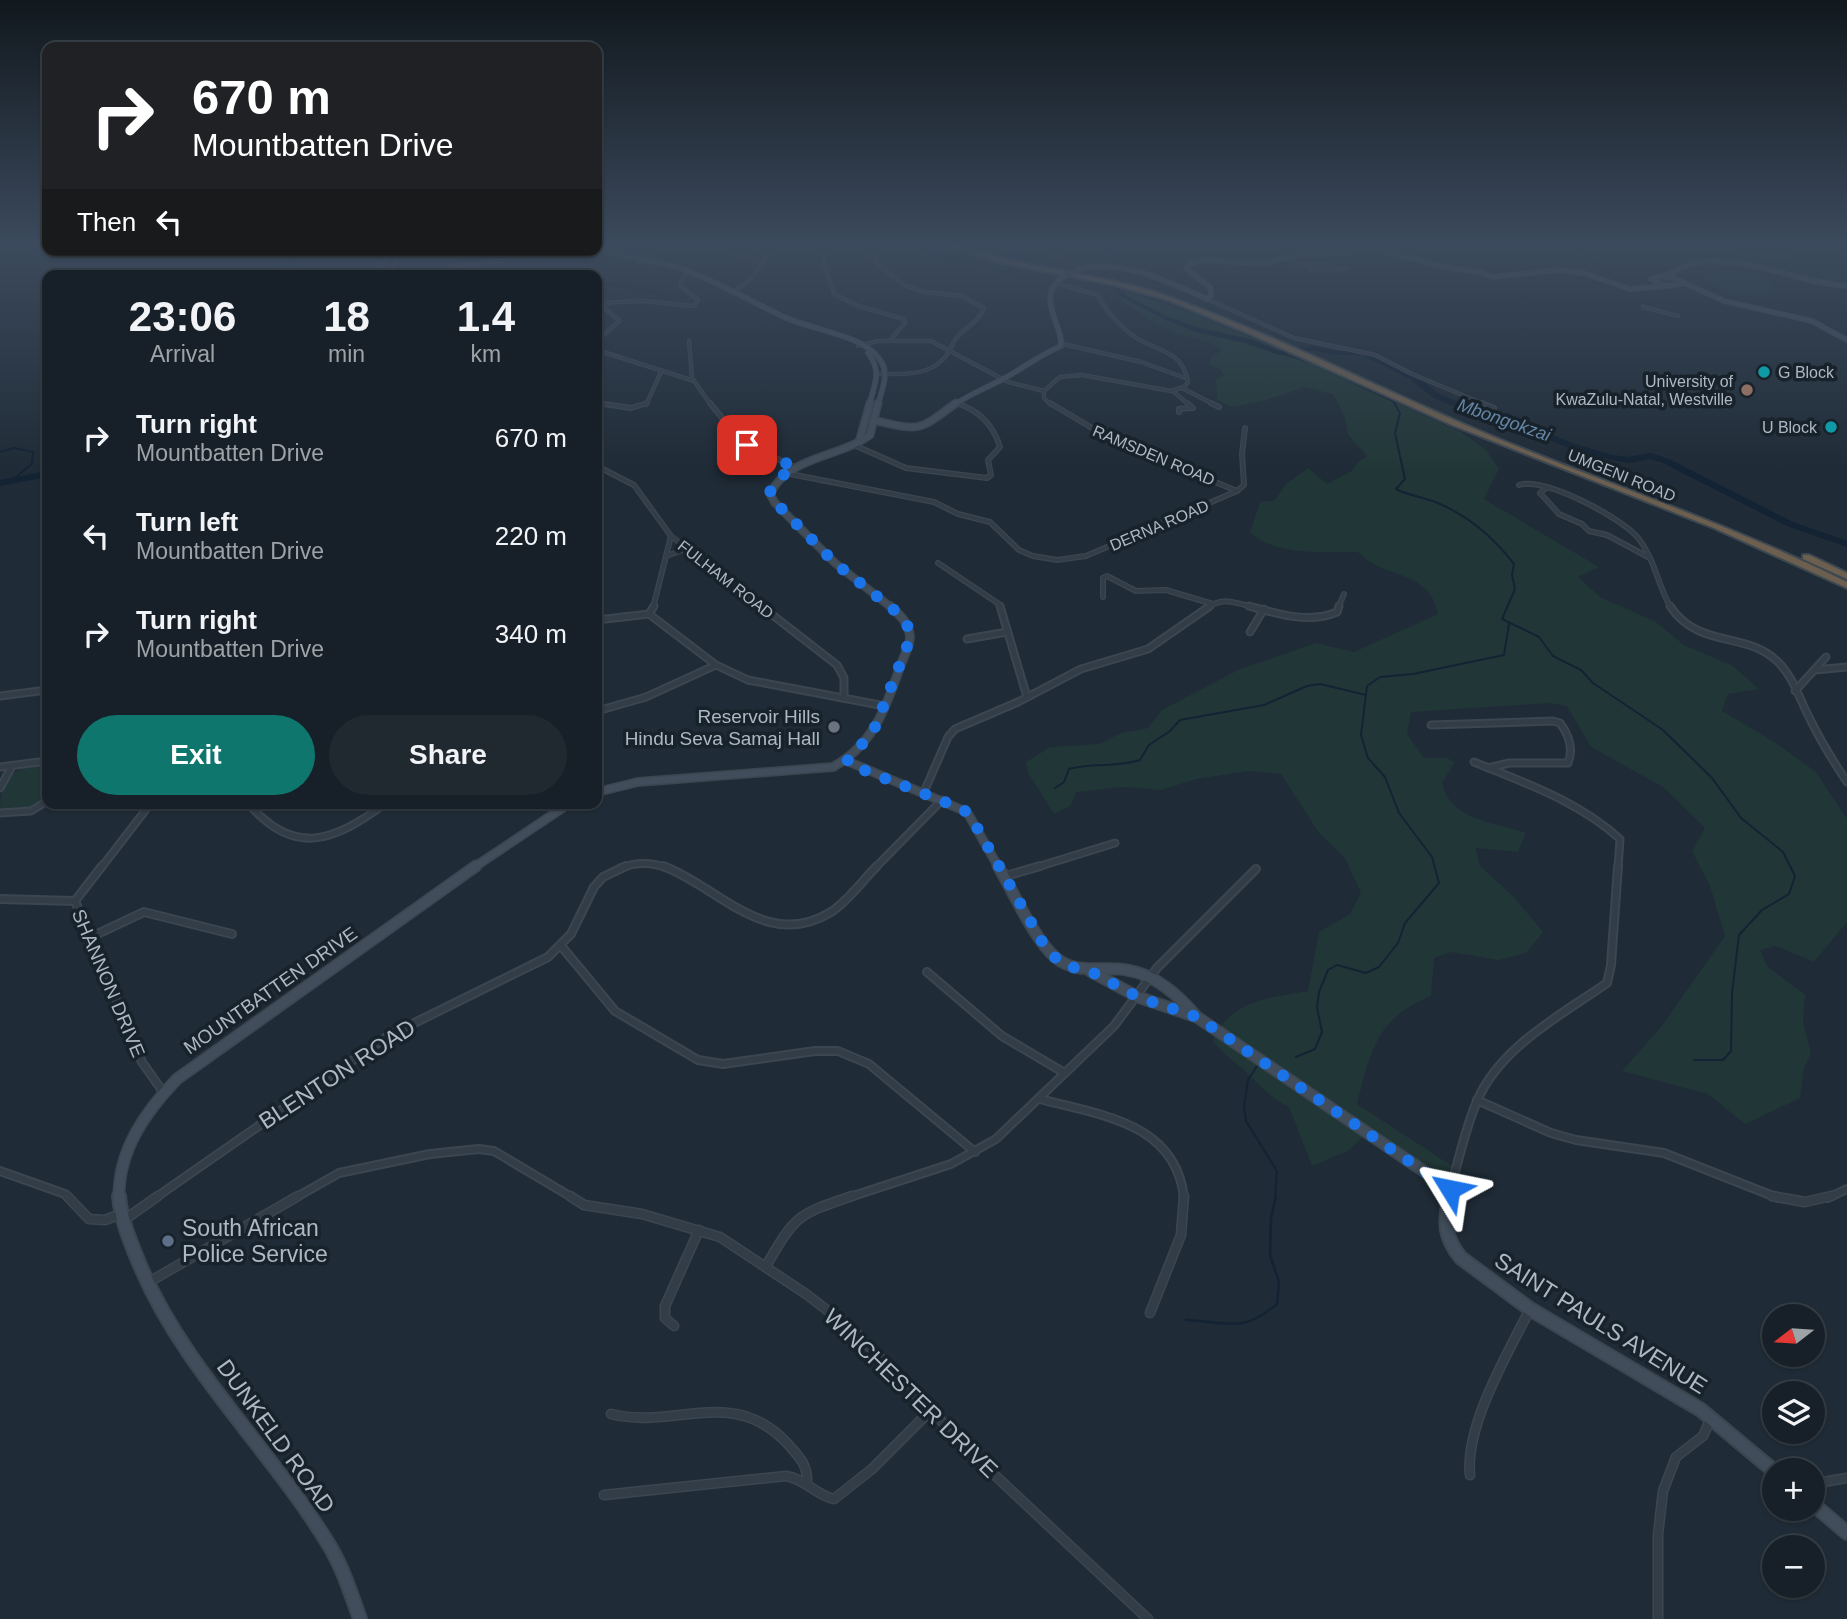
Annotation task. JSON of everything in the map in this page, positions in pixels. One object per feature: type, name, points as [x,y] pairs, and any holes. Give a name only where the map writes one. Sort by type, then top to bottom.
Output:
[{"type":"highway","name":"UMGENI ROAD","points":[[1220,320],[1429,412],[1785,555],[1847,585]]},
{"type":"highway","name":"UMGENI ROAD","points":[[1231,320],[1454,416],[1794,551],[1847,576]]},
{"type":"street","points":[[602,336],[620,321],[618,320]]},
{"type":"street","points":[[789,320],[860,345],[876,359],[886,374],[870,435],[857,444],[794,467],[785,473],[771,491],[775,503],[835,563],[899,614],[909,628],[910,639],[873,732],[847,761],[833,767]]},
{"type":"street","points":[[890,340],[905,323],[904,320]]},
{"type":"street","points":[[878,374],[916,373],[932,368],[945,358],[948,348],[960,334],[979,320]]},
{"type":"street","points":[[1052,320],[1063,344]]},
{"type":"street","points":[[860,345],[922,339],[948,348],[1003,379],[1044,391],[1059,377],[1082,375],[1173,391],[1187,385],[1186,371],[1169,351],[1137,338],[1116,320]]},
{"type":"street","points":[[1253,320],[1294,338],[1375,355],[1412,374],[1494,408]]},
{"type":"street","points":[[1808,320],[1833,330],[1847,340]]},
{"type":"street","points":[[689,341],[694,381],[741,441],[794,467]]},
{"type":"street","points":[[868,419],[920,428],[969,394],[1003,379],[1035,357],[1063,344],[1141,362],[1188,379]]},
{"type":"street","points":[[602,352],[694,381]]},
{"type":"street","points":[[857,444],[868,419],[878,374],[876,359]]},
{"type":"street","points":[[602,404],[631,408],[646,405],[661,372]]},
{"type":"street","points":[[1182,388],[1219,407]]},
{"type":"street","name":"RAMSDEN ROAD","points":[[1044,391],[1044,398],[1050,405],[1095,431],[1237,491]]},
{"type":"street","points":[[1173,391],[1193,407],[1179,409],[1180,412]]},
{"type":"street","points":[[857,444],[906,468],[975,479],[988,478],[991,475],[988,460],[1000,447],[998,439],[978,411],[956,403]]},
{"type":"street","points":[[1237,491],[1244,483],[1242,454],[1245,428]]},
{"type":"street","name":"FULHAM ROAD","points":[[602,469],[634,485],[671,536],[837,665],[844,678],[844,698]]},
{"type":"street","name":"DERNA ROAD","points":[[785,473],[934,502],[958,514],[990,522],[1028,555],[1049,559],[1077,558],[1237,491]]},
{"type":"street","points":[[1519,485],[1530,481],[1612,517],[1644,545],[1668,603],[1679,620],[1700,633],[1770,654],[1783,668],[1847,782]]},
{"type":"street","points":[[1547,488],[1540,494],[1558,513],[1583,525],[1589,531],[1607,534],[1650,558]]},
{"type":"street","points":[[649,614],[655,605],[671,536]]},
{"type":"street","points":[[666,556],[686,549]]},
{"type":"street","points":[[938,563],[995,600],[1002,610],[1027,697]]},
{"type":"street","points":[[1103,597],[1103,577],[1107,576],[1136,591],[1166,590],[1213,604]]},
{"type":"street","points":[[924,792],[948,737],[955,729],[1027,697],[1081,668],[1148,649],[1213,604],[1226,600],[1300,618],[1319,619],[1337,612],[1344,594]]},
{"type":"street","points":[[1250,632],[1264,609]]},
{"type":"street","points":[[602,619],[649,614],[716,665],[748,680],[885,706]]},
{"type":"street","points":[[967,639],[1007,632]]},
{"type":"street","points":[[1795,691],[1826,657]]},
{"type":"street","points":[[602,709],[646,697],[716,665]]},
{"type":"street","points":[[1815,670],[1847,667]]},
{"type":"street","points":[[0,696],[42,691]]},
{"type":"street","points":[[1431,725],[1553,721],[1560,723],[1568,735],[1571,753],[1568,763],[1509,763],[1488,768]]},
{"type":"street","points":[[847,761],[963,809],[971,817],[1052,955],[1066,966],[1090,971],[1131,971],[1150,978],[1179,998],[1197,1017],[1450,1189],[1477,1100],[1503,1062],[1532,1035],[1607,983],[1611,965],[1620,839],[1601,823],[1567,803],[1474,762]]},
{"type":"street","points":[[0,767],[42,762]]},
{"type":"street","points":[[0,788],[12,766]]},
{"type":"street","points":[[602,791],[638,782],[833,767],[861,769]]},
{"type":"street","points":[[942,800],[842,902],[816,920],[793,927],[768,923],[741,912],[667,865],[634,863],[608,872],[597,881],[562,947],[615,1011],[698,1060],[723,1064],[815,1051],[838,1051],[869,1063],[975,1152]]},
{"type":"street","points":[[0,813],[29,813],[42,807]]},
{"type":"street","points":[[75,901],[146,809]]},
{"type":"street","points":[[252,809],[278,832],[297,838],[316,838],[349,829],[377,809]]},
{"type":"street","name":"MOUNTBATTEN DRIVE","points":[[146,1284],[122,1217],[119,1193],[125,1157],[138,1128],[163,1092],[190,1067],[225,1042],[560,809]]},
{"type":"street","points":[[1006,876],[1115,843]]},
{"type":"street","points":[[766,1266],[791,1224],[808,1211],[951,1164],[996,1139],[1114,1026],[1150,978],[1256,869]]},
{"type":"street","name":"SHANNON DRIVE","points":[[0,899],[75,901],[142,1062],[163,1092]]},
{"type":"street","points":[[92,937],[144,912],[154,912],[232,933]]},
{"type":"street","name":"BLENTON ROAD","points":[[122,1217],[384,1038],[520,971],[562,947]]},
{"type":"street","points":[[1090,971],[1138,997],[1197,1017]]},
{"type":"street","points":[[927,972],[1002,1036],[1063,1072]]},
{"type":"street","points":[[1040,1099],[1122,1121],[1141,1130],[1160,1146],[1175,1166],[1183,1183],[1186,1206],[1183,1231],[1150,1313]]},
{"type":"street","points":[[1477,1100],[1577,1140],[1640,1147],[1677,1157],[1752,1191],[1777,1199],[1822,1199],[1847,1189]]},
{"type":"street","name":"WINCHESTER DRIVE","points":[[146,1284],[339,1173],[461,1149],[494,1152],[584,1205],[642,1214],[720,1237],[836,1315],[984,1465],[1148,1619]]},
{"type":"street","points":[[0,1171],[65,1194],[89,1219],[122,1217]]},
{"type":"street","name":"SAINT PAULS AVENUE","points":[[1450,1189],[1445,1226],[1452,1247],[1479,1273],[1530,1309],[1711,1418],[1762,1461]]},
{"type":"street","points":[[674,1326],[665,1318],[665,1306],[699,1230]]},
{"type":"street","name":"DUNKELD ROAD","points":[[146,1284],[172,1330],[332,1549],[360,1619]]},
{"type":"street","points":[[1470,1475],[1467,1467],[1476,1430],[1530,1309]]},
{"type":"street","points":[[604,1495],[786,1476],[807,1480],[828,1499],[840,1496],[872,1469],[931,1410]]},
{"type":"street","points":[[611,1414],[631,1419],[721,1412],[750,1415],[779,1435],[803,1461],[807,1468],[807,1480]]},
{"type":"street","points":[[1658,1619],[1658,1532],[1670,1469],[1681,1451],[1703,1437],[1711,1418]]},
{"type":"street","points":[[1825,1482],[1847,1478]]},
{"type":"street","points":[[1825,1514],[1847,1533]]},
{"type":"green space","points":[[1150,320],[1208,320],[1461,432],[1486,450],[1499,469],[1484,499],[1599,567],[1578,577],[1600,597],[1656,622],[1684,645],[1733,666],[1759,689],[1728,694],[1722,711],[1776,743],[1816,772],[1847,819],[1847,922],[1814,962],[1776,946],[1760,950],[1767,966],[1805,995],[1803,1021],[1811,1053],[1804,1068],[1800,1098],[1745,1124],[1708,1094],[1622,1071],[1661,1027],[1725,936],[1710,886],[1692,851],[1705,828],[1663,787],[1591,747],[1567,706],[1550,703],[1411,712],[1407,734],[1424,758],[1447,758],[1455,762],[1442,783],[1454,805],[1475,818],[1526,833],[1518,852],[1476,848],[1480,866],[1514,897],[1543,932],[1526,953],[1498,960],[1450,952],[1434,958],[1431,996],[1398,1015],[1387,1026],[1372,1052],[1357,1104],[1452,1166],[1448,1172],[1432,1169],[1370,1128],[1350,1150],[1312,1166],[1289,1107],[1276,1100],[1213,1041],[1230,1016],[1241,1008],[1265,999],[1308,991],[1319,932],[1350,914],[1361,893],[1345,858],[1319,833],[1281,774],[1249,771],[1196,779],[1161,790],[1123,787],[1076,792],[1070,806],[1054,814],[1028,773],[1026,762],[1050,747],[1099,744],[1121,733],[1148,728],[1162,710],[1238,670],[1316,643],[1354,652],[1438,614],[1433,599],[1416,582],[1380,567],[1358,552],[1286,549],[1260,540],[1250,532],[1260,502],[1275,500],[1286,484],[1308,468],[1327,484],[1352,471],[1357,463],[1367,456],[1348,435],[1344,415],[1333,394],[1305,387],[1263,401],[1232,407],[1217,400],[1216,379],[1224,376],[1222,371],[1209,363],[1211,357],[1222,351],[1213,345],[1172,331]]},
{"type":"green space","points":[[42,765],[42,803],[39,807],[0,811],[6,781],[11,775],[25,768]]},
{"type":"waterway","name":"Mbongokzai","points":[[1170,320],[1279,353],[1313,348],[1334,353],[1363,353],[1413,377],[1435,395],[1471,411],[1518,424],[1572,446],[1611,457],[1628,460],[1651,456],[1666,461],[1790,524],[1847,544]]},
{"type":"waterway","points":[[1279,353],[1310,362],[1393,401],[1400,413],[1395,433],[1405,479],[1396,489],[1438,503],[1460,514],[1506,554],[1514,564],[1512,575],[1515,589],[1502,619],[1539,637],[1553,656],[1581,670],[1593,683],[1663,730],[1712,778],[1741,818],[1783,852],[1795,876],[1789,894],[1762,910],[1739,935],[1732,993],[1731,1051],[1723,1060],[1694,1060]]},
{"type":"waterway","points":[[0,452],[14,448],[33,452],[32,464],[10,482]]},
{"type":"waterway","points":[[0,483],[42,475]]},
{"type":"waterway","points":[[1366,695],[1367,686],[1380,677],[1413,674],[1504,655],[1509,624]]},
{"type":"waterway","points":[[1055,788],[1064,782],[1069,769],[1140,760],[1149,745],[1170,731],[1180,720],[1264,705],[1307,686],[1320,684],[1366,695]]},
{"type":"waterway","points":[[1296,1057],[1315,1049],[1322,1032],[1317,1008],[1319,992],[1328,970],[1337,965],[1366,973],[1379,967],[1398,943],[1405,923],[1439,883],[1432,857],[1399,813],[1385,777],[1368,758],[1361,735],[1366,695]]},
{"type":"waterway","points":[[1257,1066],[1248,1080],[1244,1106],[1246,1121],[1277,1171],[1275,1198]]},
{"type":"waterway","points":[[1186,1320],[1243,1323],[1277,1304],[1279,1282],[1270,1255],[1271,1218],[1276,1196]]},
{"type":"place","name":"G Block","points":[[1764,372]]},
{"type":"place","name":"University of KwaZulu-Natal, Westville","points":[[1747,390]]},
{"type":"place","name":"U Block","points":[[1831,427]]},
{"type":"place","name":"Reservoir Hills Hindu Seva Samaj Hall","points":[[834,727]]},
{"type":"place","name":"South African Police Service","points":[[168,1241]]},
{"type":"route","points":[[747,445],[794,467],[773,485],[770,492],[775,503],[856,582],[899,614],[910,631],[910,639],[873,732],[855,756],[847,761],[963,809],[971,817],[1044,945],[1058,961],[1066,966],[1108,978],[1138,997],[1197,1017],[1450,1189]]}]
